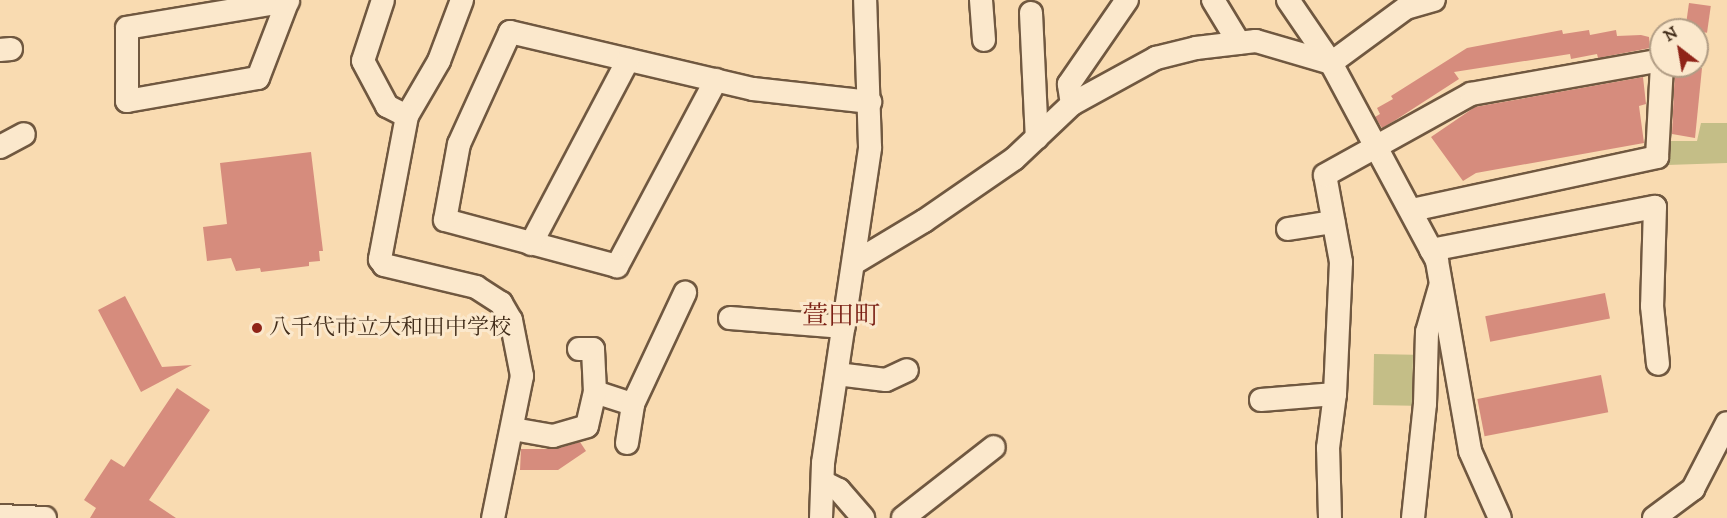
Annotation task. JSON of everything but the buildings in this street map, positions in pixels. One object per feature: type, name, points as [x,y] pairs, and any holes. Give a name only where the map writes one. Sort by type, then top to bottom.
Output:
[{"type":"street","points":[[288,0],[258,78],[127,101],[127,28],[288,0]]},
{"type":"street","points":[[383,0],[363,61],[387,106],[407,116]]},
{"type":"street","points":[[462,0],[438,61],[407,116],[380,259],[384,265],[476,287],[501,303],[511,321],[522,376],[493,518]]},
{"type":"street","points":[[821,518],[823,482],[837,374],[870,147],[865,0]]},
{"type":"street","points":[[981,0],[984,40]]},
{"type":"street","points":[[1072,104],[1069,84],[1127,0]]},
{"type":"street","points":[[1213,0],[1239,43]]},
{"type":"street","points":[[1288,0],[1331,63],[1412,210],[1437,261],[1470,451],[1500,518]]},
{"type":"street","points":[[1331,63],[1406,8],[1434,0]]},
{"type":"street","points":[[1031,13],[1037,138]]},
{"type":"street","points":[[716,80],[617,266],[445,220],[459,144],[510,32],[716,80],[753,89],[870,102]]},
{"type":"street","points":[[854,263],[924,221],[1014,159],[1072,104],[1156,58],[1256,41],[1331,63]]},
{"type":"street","points":[[531,243],[628,60]]},
{"type":"street","points":[[1330,518],[1328,448],[1335,394],[1341,262],[1325,175],[1472,94],[1649,62]]},
{"type":"street","points":[[1412,210],[1657,157],[1661,78]]},
{"type":"street","points":[[0,147],[24,134]]},
{"type":"street","points":[[1431,250],[1655,207],[1652,306],[1658,364]]},
{"type":"street","points":[[1288,229],[1333,222]]},
{"type":"street","points":[[1413,518],[1425,404],[1427,332],[1440,287]]},
{"type":"street","points":[[627,443],[633,404],[685,293]]},
{"type":"street","points":[[730,318],[844,327]]},
{"type":"street","points":[[513,429],[553,436],[587,426],[595,392],[593,348]]},
{"type":"street","points":[[837,374],[886,380],[907,370]]},
{"type":"street","points":[[595,392],[633,404]]},
{"type":"street","points":[[1261,400],[1335,394]]},
{"type":"street","points":[[1654,518],[1693,489],[1727,423]]},
{"type":"street","points":[[903,518],[994,447]]},
{"type":"street","points":[[823,482],[839,490],[863,518]]},
{"type":"street","points":[[0,516],[45,518]]},
{"type":"shaded area","points":[[1701,123],[1727,123],[1727,163],[1667,165],[1665,141],[1697,141]]},
{"type":"shaded area","points":[[1374,354],[1413,355],[1412,406],[1373,405]]},
{"type":"place","name":"八千代市立大和田中学校","points":[[257,328]]},
{"type":"district","name":"萱田町","points":[[841,317]]}]
